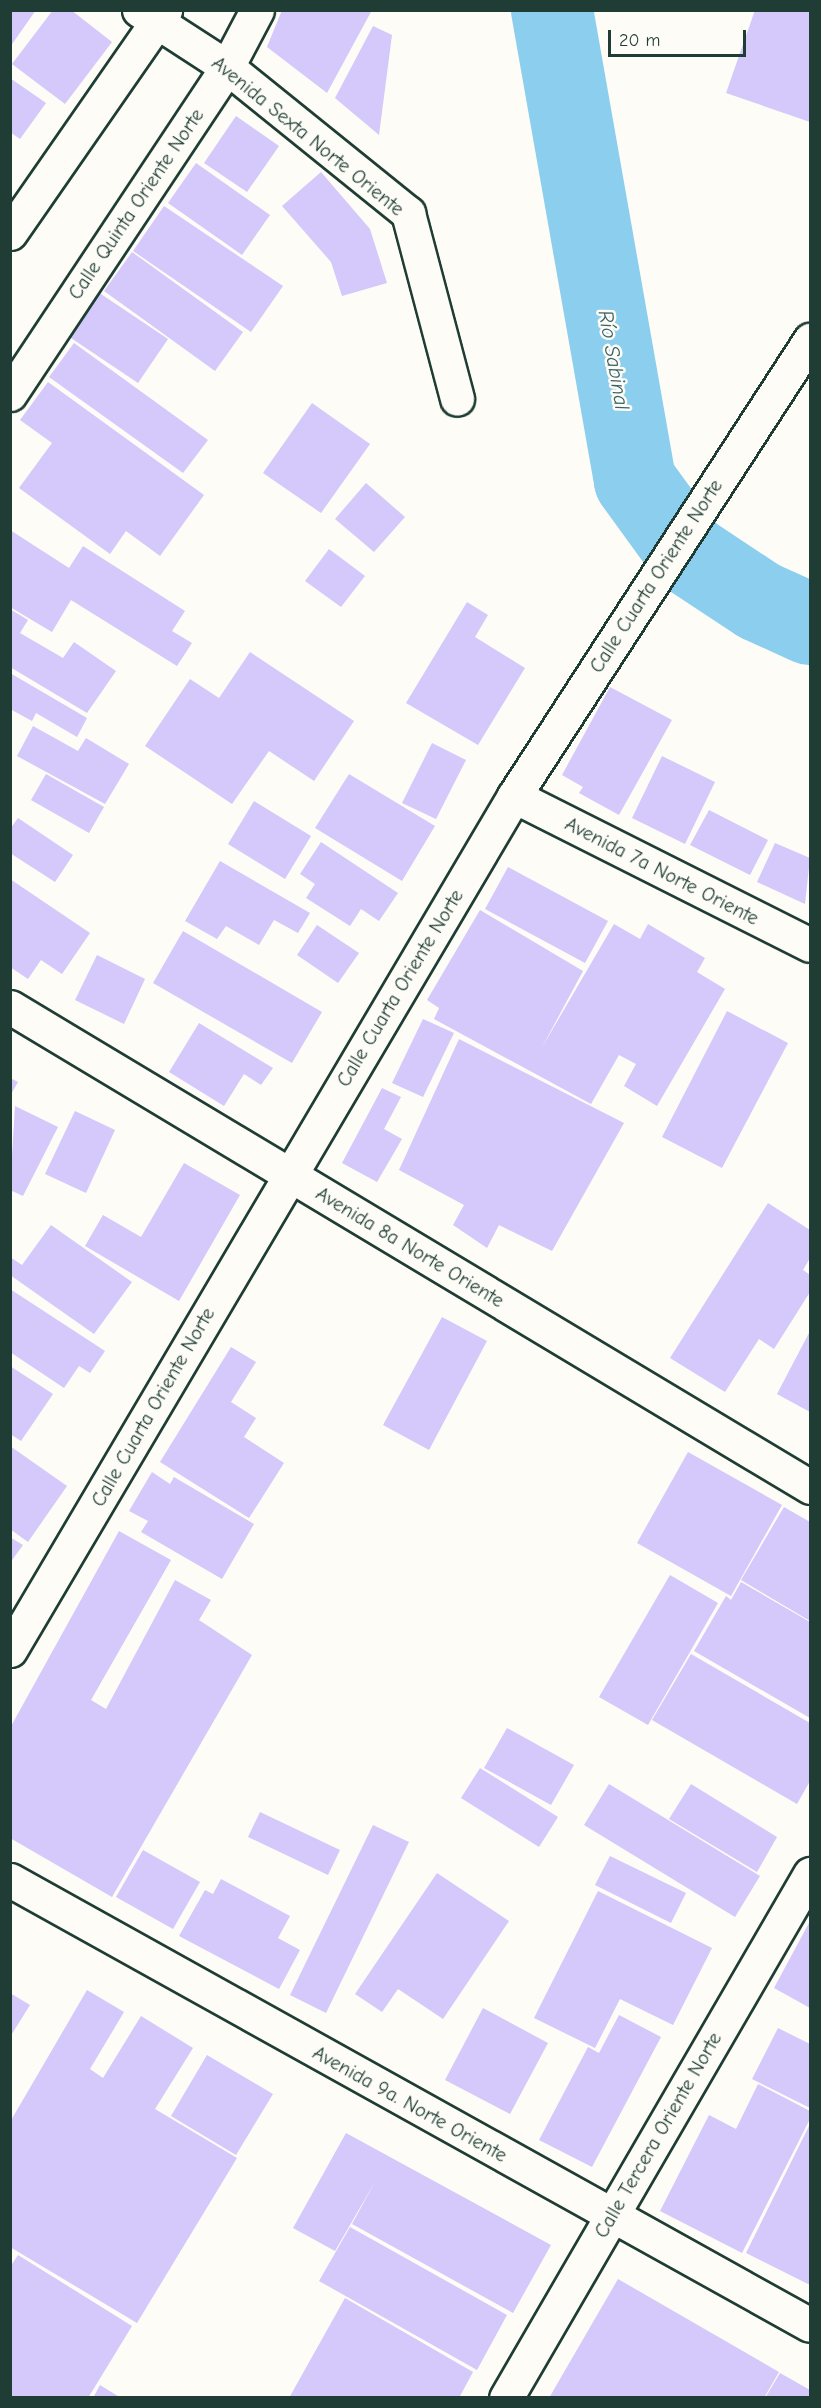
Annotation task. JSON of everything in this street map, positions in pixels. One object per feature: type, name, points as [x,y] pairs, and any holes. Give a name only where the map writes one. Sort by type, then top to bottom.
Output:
[{"type":"street","name":"Calle Quinta Oriente Norte","points":[[10,394],[227,67],[257,10]]},
{"type":"street","name":"Avenida Sexta Norte Oriente","points":[[154,15],[227,67],[408,213],[457,399]]},
{"type":"street","points":[[10,233],[154,15]]},
{"type":"street","name":"Calle Cuarta Oriente Norte","points":[[10,1650],[514,796],[623,624],[810,340]]},
{"type":"street","name":"Avenida 7a Norte Oriente","points":[[514,796],[810,945]]},
{"type":"street","name":"Avenida 8a Norte Oriente","points":[[10,1007],[810,1487]]},
{"type":"street","name":"Calle Tercera Oriente Norte","points":[[506,2397],[810,1874]]},
{"type":"street","name":"Avenida 9a. Norte Oriente","points":[[10,1880],[610,2217],[810,2325]]},
{"type":"building","points":[[10,10],[36,10],[10,47]]},
{"type":"building","points":[[53,10],[71,10],[112,42],[65,104],[12,64]]},
{"type":"building","points":[[282,10],[372,10],[327,93],[267,47]]},
{"type":"building","points":[[755,10],[810,10],[810,122],[726,93]]},
{"type":"building","points":[[373,26],[392,35],[379,135],[335,98]]},
{"type":"building","points":[[10,78],[46,103],[20,139],[10,132]]},
{"type":"building","points":[[236,116],[279,146],[247,192],[204,163]]},
{"type":"building","points":[[196,163],[270,215],[242,255],[168,203]]},
{"type":"building","points":[[321,172],[370,229],[387,283],[342,296],[331,262],[282,206]]},
{"type":"building","points":[[164,206],[283,286],[251,332],[133,251]]},
{"type":"building","points":[[132,252],[243,332],[215,371],[104,291]]},
{"type":"building","points":[[98,292],[168,339],[138,383],[68,336]]},
{"type":"building","points":[[74,343],[208,440],[183,473],[49,377]]},
{"type":"building","points":[[48,382],[204,495],[160,556],[126,531],[110,554],[19,488],[52,443],[20,420]]},
{"type":"building","points":[[312,403],[370,444],[321,513],[263,473]]},
{"type":"building","points":[[366,483],[405,517],[374,552],[335,519]]},
{"type":"building","points":[[10,530],[69,568],[83,546],[185,611],[172,631],[192,643],[177,666],[71,600],[52,632],[10,607]]},
{"type":"building","points":[[329,549],[365,576],[341,607],[305,581]]},
{"type":"building","points":[[467,602],[488,615],[475,637],[525,668],[478,745],[406,703]]},
{"type":"building","points":[[10,609],[28,620],[20,633],[63,658],[74,642],[116,671],[87,713],[10,667]]},
{"type":"building","points":[[250,652],[354,721],[314,781],[269,751],[232,804],[145,746],[190,679],[219,698]]},
{"type":"building","points":[[10,673],[87,718],[77,737],[36,713],[32,721],[10,709]]},
{"type":"building","points":[[610,687],[672,720],[619,815],[579,793],[583,787],[562,775]]},
{"type":"building","points":[[33,726],[78,751],[86,738],[129,764],[105,804],[17,756]]},
{"type":"building","points":[[432,743],[466,760],[436,819],[402,803]]},
{"type":"building","points":[[662,756],[715,782],[685,844],[632,818]]},
{"type":"building","points":[[46,774],[104,807],[89,833],[31,800]]},
{"type":"building","points":[[349,774],[435,826],[402,881],[315,828]]},
{"type":"building","points":[[254,801],[311,836],[285,879],[228,844]]},
{"type":"building","points":[[709,810],[768,840],[750,875],[690,845]]},
{"type":"building","points":[[18,818],[73,855],[55,882],[10,853],[10,829]]},
{"type":"building","points":[[321,842],[398,893],[379,921],[361,909],[350,926],[306,898],[315,884],[300,874]]},
{"type":"building","points":[[775,843],[810,858],[805,904],[757,882]]},
{"type":"building","points":[[220,861],[310,913],[298,933],[274,920],[259,945],[226,926],[217,939],[185,921]]},
{"type":"building","points":[[508,867],[608,921],[585,963],[485,909]]},
{"type":"building","points":[[10,879],[90,933],[62,974],[41,960],[28,979],[10,967]]},
{"type":"building","points":[[480,910],[583,971],[541,1049],[614,924],[640,939],[648,924],[705,958],[697,972],[725,989],[657,1106],[624,1086],[636,1064],[619,1055],[591,1104],[434,1019],[439,1008],[427,1000]]},
{"type":"building","points":[[317,925],[359,953],[338,983],[297,955]]},
{"type":"building","points":[[183,931],[322,1012],[292,1063],[153,983]]},
{"type":"building","points":[[97,955],[145,979],[124,1024],[75,1000]]},
{"type":"building","points":[[727,1011],[788,1043],[722,1168],[662,1137]]},
{"type":"building","points":[[423,1019],[454,1033],[423,1097],[392,1083]]},
{"type":"building","points":[[199,1023],[273,1068],[261,1085],[244,1074],[224,1106],[169,1072]]},
{"type":"building","points":[[459,1039],[624,1123],[552,1251],[499,1225],[487,1248],[453,1225],[464,1205],[399,1170]]},
{"type":"building","points":[[10,1078],[18,1082],[10,1096]]},
{"type":"building","points":[[382,1088],[401,1097],[384,1129],[402,1139],[377,1182],[342,1163]]},
{"type":"building","points":[[15,1106],[58,1127],[23,1196],[10,1190]]},
{"type":"building","points":[[75,1111],[115,1130],[86,1193],[45,1174]]},
{"type":"building","points":[[184,1163],[240,1195],[179,1301],[85,1246],[103,1215],[141,1237]]},
{"type":"building","points":[[768,1203],[810,1230],[810,1258],[803,1270],[810,1275],[810,1292],[774,1349],[759,1339],[725,1392],[670,1358]]},
{"type":"building","points":[[51,1225],[132,1282],[94,1334],[10,1275],[10,1257],[22,1265]]},
{"type":"building","points":[[10,1289],[105,1351],[90,1373],[79,1366],[64,1388],[10,1352]]},
{"type":"building","points":[[442,1317],[487,1341],[429,1450],[383,1425]]},
{"type":"building","points":[[810,1331],[810,1412],[777,1394]]},
{"type":"building","points":[[231,1347],[256,1362],[231,1402],[256,1418],[244,1437],[284,1463],[249,1518],[160,1462]]},
{"type":"building","points":[[10,1366],[53,1394],[21,1441],[10,1434]]},
{"type":"building","points":[[10,1446],[67,1486],[28,1542],[10,1529]]},
{"type":"building","points":[[688,1452],[782,1505],[731,1596],[637,1543]]},
{"type":"building","points":[[152,1472],[170,1484],[174,1477],[254,1524],[222,1579],[141,1532],[148,1521],[129,1511]]},
{"type":"building","points":[[784,1507],[810,1522],[810,1621],[741,1580]]},
{"type":"building","points":[[119,1531],[171,1560],[91,1700],[106,1709],[175,1580],[211,1600],[199,1620],[252,1655],[112,1897],[10,1838],[10,1728]]},
{"type":"building","points":[[10,1537],[23,1545],[10,1563]]},
{"type":"building","points":[[670,1575],[718,1603],[648,1725],[599,1697]]},
{"type":"building","points":[[741,1582],[810,1622],[810,1718],[694,1651],[726,1596],[731,1600]]},
{"type":"building","points":[[691,1654],[810,1723],[810,1781],[797,1804],[652,1720]]},
{"type":"building","points":[[507,1728],[574,1765],[551,1805],[484,1768]]},
{"type":"building","points":[[480,1768],[558,1817],[539,1847],[461,1798]]},
{"type":"building","points":[[609,1784],[760,1876],[735,1917],[584,1825]]},
{"type":"building","points":[[691,1784],[777,1837],[757,1872],[669,1819]]},
{"type":"building","points":[[260,1812],[340,1850],[328,1875],[248,1837]]},
{"type":"building","points":[[373,1825],[409,1842],[326,2013],[290,1995]]},
{"type":"building","points":[[143,1850],[200,1882],[173,1929],[116,1897]]},
{"type":"building","points":[[610,1856],[686,1893],[671,1923],[595,1885]]},
{"type":"building","points":[[437,1873],[509,1921],[443,2019],[398,1989],[382,2012],[355,1994]]},
{"type":"building","points":[[221,1879],[290,1916],[278,1938],[300,1950],[279,1989],[179,1936],[205,1890],[213,1894]]},
{"type":"building","points":[[598,1891],[712,1948],[673,2025],[620,1999],[595,2048],[534,2018]]},
{"type":"building","points":[[810,1921],[810,2008],[774,1988]]},
{"type":"building","points":[[87,1990],[124,2012],[90,2069],[103,2078],[141,2016],[193,2048],[155,2109],[237,2158],[137,2323],[10,2247],[10,2122]]},
{"type":"building","points":[[10,1993],[30,2005],[10,2037]]},
{"type":"building","points":[[483,2008],[548,2043],[510,2114],[445,2080]]},
{"type":"building","points":[[619,2015],[661,2037],[592,2167],[539,2140],[588,2047],[599,2053]]},
{"type":"building","points":[[778,2028],[810,2044],[810,2108],[752,2079]]},
{"type":"building","points":[[207,2055],[273,2094],[236,2155],[171,2116]]},
{"type":"building","points":[[758,2084],[810,2111],[810,2119],[742,2253],[660,2211],[709,2115],[736,2129]]},
{"type":"building","points":[[810,2124],[810,2285],[746,2253]]},
{"type":"building","points":[[346,2133],[551,2245],[513,2313],[352,2224],[376,2180],[335,2251],[293,2228]]},
{"type":"building","points":[[350,2227],[507,2315],[477,2370],[319,2281]]},
{"type":"building","points":[[18,2255],[132,2326],[88,2398],[10,2398],[10,2267]]},
{"type":"building","points":[[618,2279],[779,2372],[764,2398],[549,2398]]},
{"type":"building","points":[[345,2298],[473,2372],[459,2398],[289,2398]]},
{"type":"building","points":[[780,2373],[810,2390],[810,2398],[765,2398]]},
{"type":"building","points":[[100,2385],[121,2398],[93,2398]]},
{"type":"waterway","name":"Río Sabinal","points":[[552,10],[635,481],[688,554],[759,601],[810,624]]}]
